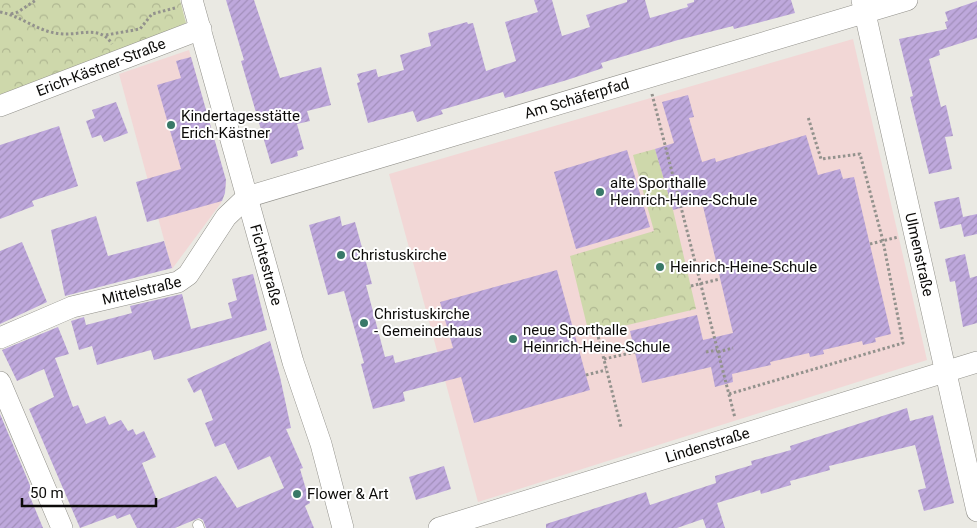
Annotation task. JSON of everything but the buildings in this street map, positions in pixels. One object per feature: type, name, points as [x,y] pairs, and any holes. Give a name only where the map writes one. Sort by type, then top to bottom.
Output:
[{"type":"street","name":"Am Schäferpfad","points":[[247,197],[648,78],[864,7],[907,0]]},
{"type":"street","name":"Fichtestraße","points":[[192,1],[293,362],[323,453],[343,528]]},
{"type":"street","name":"Ulmenstraße","points":[[864,7],[977,511]]},
{"type":"street","name":"Erich-Kästner-Straße","points":[[0,106],[201,29]]},
{"type":"street","name":"Mittelstraße","points":[[0,338],[72,307],[178,282],[188,275],[226,217],[247,197]]},
{"type":"street","name":"Lindenstraße","points":[[439,528],[977,362]]},
{"type":"street","points":[[0,382],[62,528]]},
{"type":"path","points":[[10,14],[18,12],[36,0]]},
{"type":"path","points":[[0,12],[10,14],[42,30],[61,34],[97,32],[106,35],[140,29],[152,14],[192,1]]},
{"type":"path","points":[[106,35],[114,48]]},
{"type":"path","points":[[648,78],[739,435]]},
{"type":"path","points":[[729,394],[904,342],[883,241],[860,154],[821,159],[808,117]]},
{"type":"path","points":[[870,244],[915,232]]},
{"type":"path","points":[[691,286],[720,279]]},
{"type":"path","points":[[597,332],[621,428]]},
{"type":"path","points":[[706,352],[733,348]]},
{"type":"path","points":[[604,360],[635,352]]},
{"type":"path","points":[[586,376],[606,370]]},
{"type":"shaded area","name":"Heinrich-Heine-Schule","points":[[853,39],[927,360],[478,502],[389,174]]},
{"type":"shaded area","name":"Kindertagesstätte Erich-Kästner","points":[[189,50],[226,184],[221,203],[172,269],[119,74]]},
{"type":"green space","points":[[0,0],[180,0],[186,23],[122,50],[0,96]]},
{"type":"green space","points":[[655,149],[673,210],[696,309],[589,334],[570,256],[654,231],[633,155]]},
{"type":"place","name":"Kindertagesstätte Erich-Kästner","points":[[171,125]]},
{"type":"place","name":"alte Sporthalle Heinrich-Heine-Schule","points":[[600,192]]},
{"type":"place","name":"Christuskirche","points":[[341,255]]},
{"type":"place","name":"Heinrich-Heine-Schule","points":[[660,267]]},
{"type":"place","name":"Christuskirche - Gemeindehaus","points":[[364,323]]},
{"type":"place","name":"neue Sporthalle Heinrich-Heine-Schule","points":[[513,339]]},
{"type":"place","name":"Flower & Art","points":[[297,494]]}]
